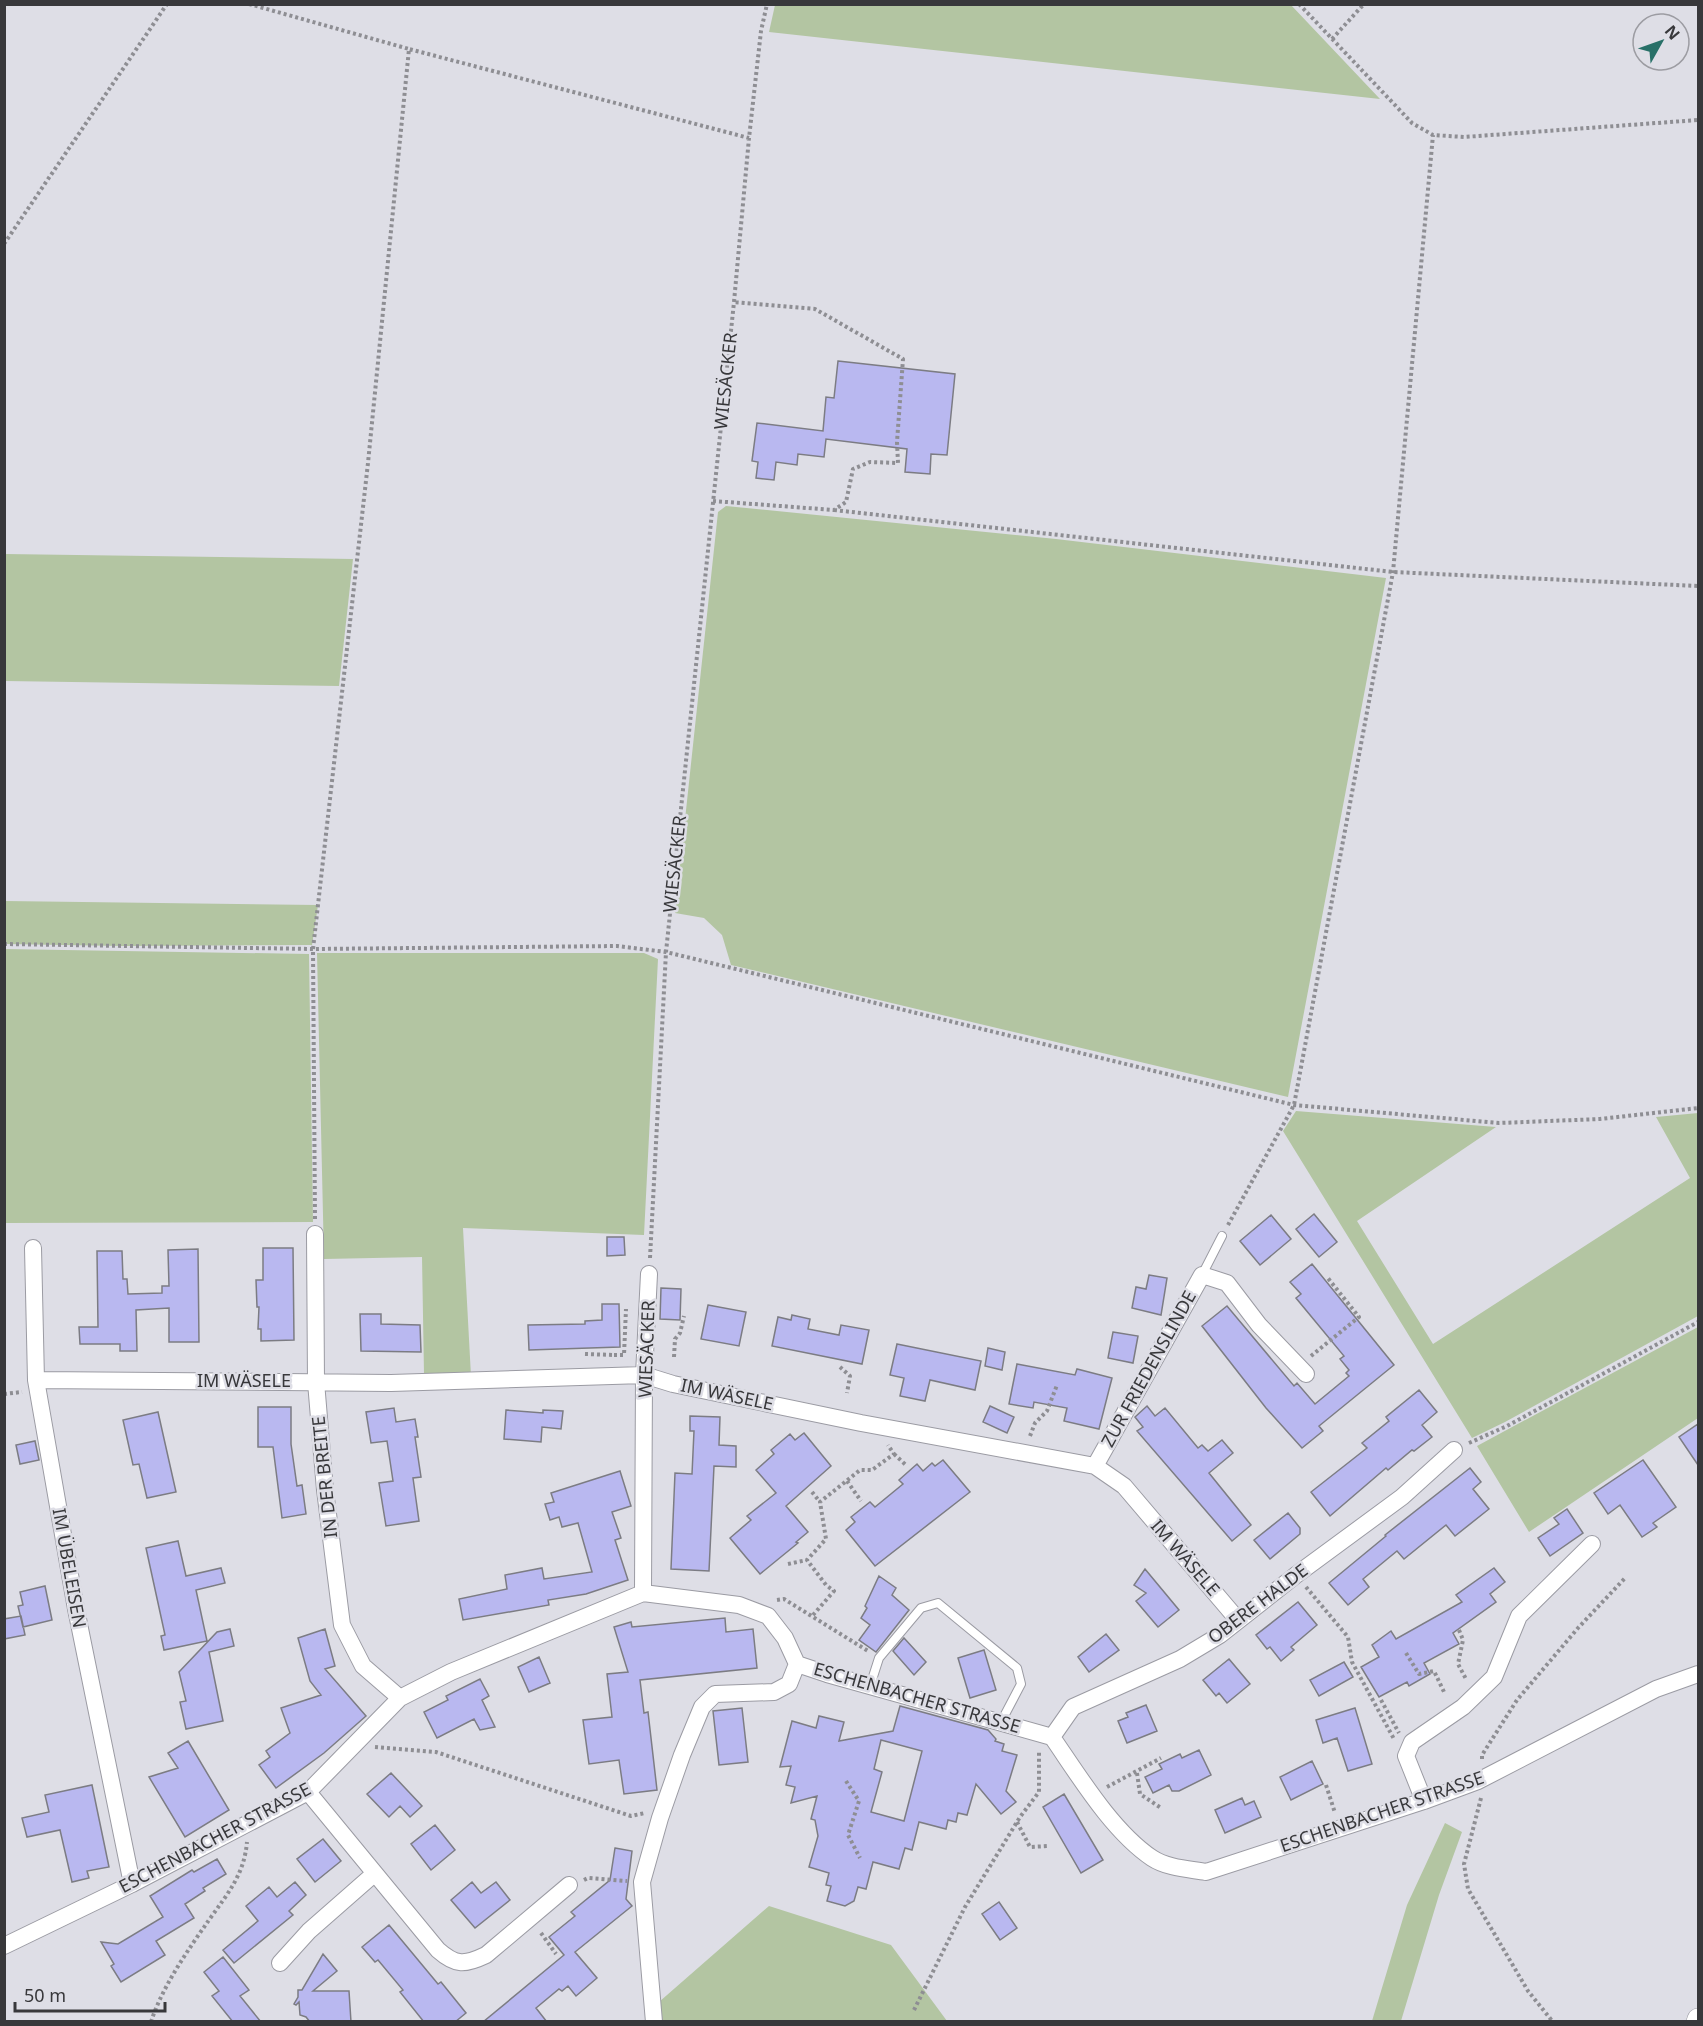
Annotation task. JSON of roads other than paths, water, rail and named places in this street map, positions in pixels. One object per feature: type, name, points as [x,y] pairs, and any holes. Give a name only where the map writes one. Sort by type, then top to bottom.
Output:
[{"type":"street","name":"IN DER BREITE","points":[[315,1234],[316,1382],[325,1490],[342,1625],[363,1666],[400,1698]]},
{"type":"street","name":"IM ÜBELEISEN","points":[[33,1248],[36,1380],[76,1609],[132,1884]]},
{"type":"street","name":"WIESÄCKER","points":[[642,1593],[644,1375],[649,1274]]},
{"type":"street","name":"ZUR FRIEDENSLINDE","points":[[1095,1466],[1202,1275],[1227,1283],[1259,1324],[1302,1371]]},
{"type":"street","name":"IM WÄSELE","points":[[36,1380],[391,1383],[644,1375],[673,1384],[873,1426],[1095,1466],[1124,1486],[1238,1620]]},
{"type":"street","name":"OBERE HALDE","points":[[1048,1735],[1073,1707],[1180,1659],[1220,1635],[1296,1575],[1402,1497],[1454,1450]]},
{"type":"street","points":[[1425,1801],[1407,1753],[1412,1742],[1463,1707],[1494,1677],[1519,1616],[1592,1544]]},
{"type":"street","name":"ESCHENBACHER STRASSE","points":[[4,1946],[132,1884],[308,1792],[400,1698],[451,1672],[642,1593],[739,1605],[768,1616],[785,1638],[797,1664],[1048,1735],[1118,1827],[1153,1858],[1177,1867],[1206,1872],[1425,1801],[1482,1779],[1656,1689],[1698,1674]]},
{"type":"street","points":[[654,2022],[642,1882],[662,1810],[702,1707],[716,1694],[774,1692],[789,1684],[797,1664]]},
{"type":"street","points":[[308,1792],[438,1950],[448,1959],[458,1963],[472,1962],[486,1955],[569,1886]]},
{"type":"street","points":[[280,1963],[309,1931],[374,1874]]},
{"type":"lane","points":[[1202,1275],[1222,1236]]},
{"type":"lane","points":[[870,1686],[879,1658],[921,1608],[938,1603],[1017,1668],[1021,1684],[1001,1722]]}]
